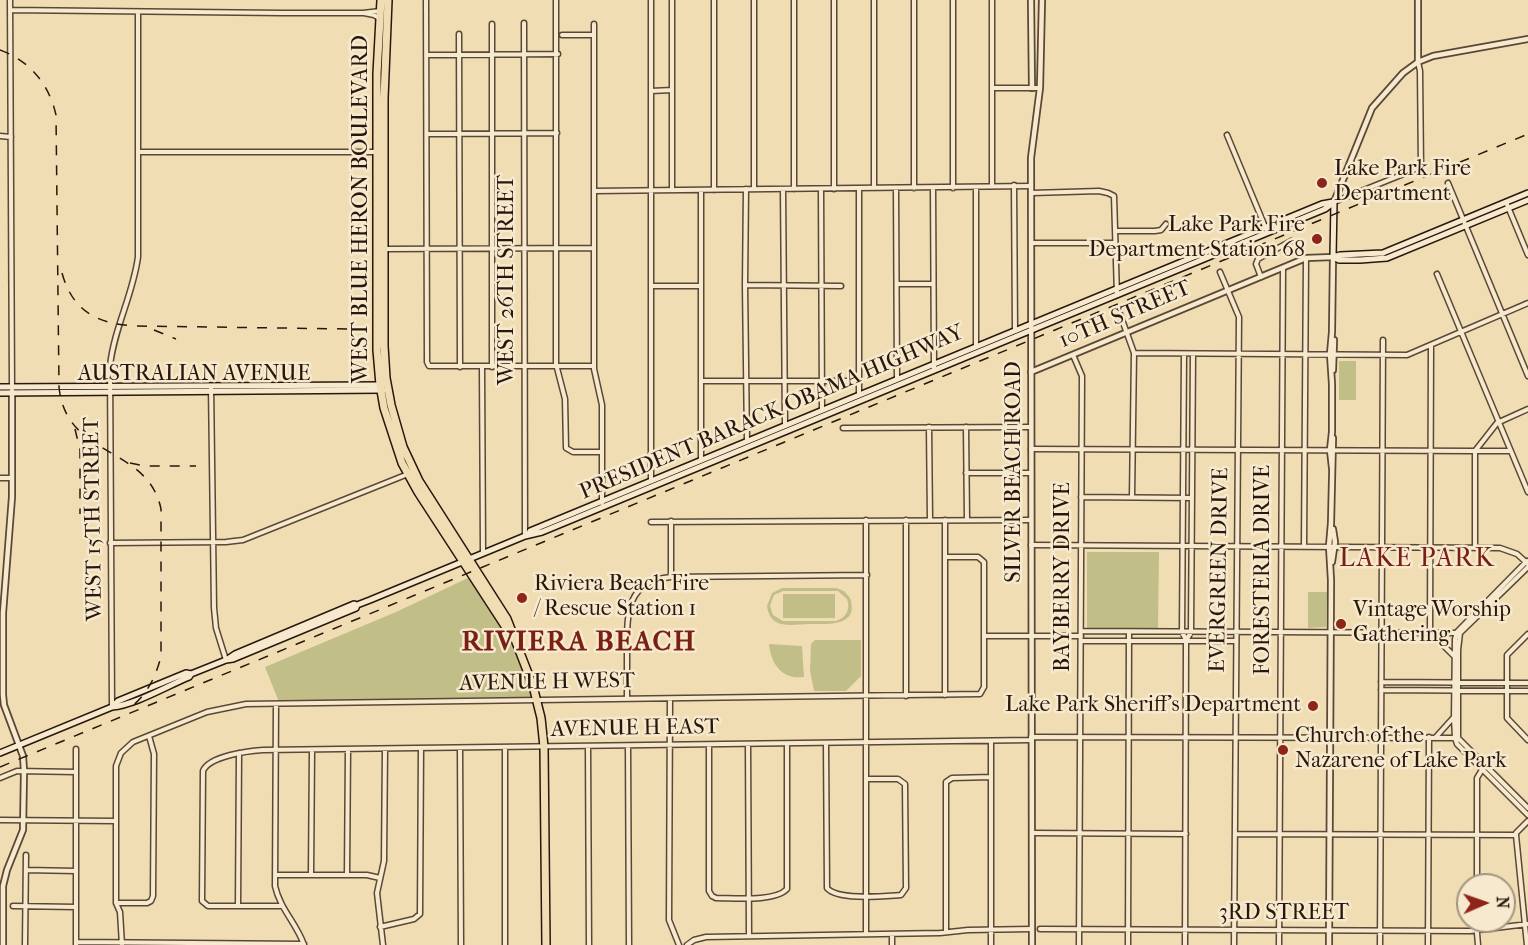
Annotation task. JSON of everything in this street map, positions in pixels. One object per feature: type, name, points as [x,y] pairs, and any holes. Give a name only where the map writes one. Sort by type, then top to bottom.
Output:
[{"type":"main road","name":"WEST BLUE HERON BOULEVARD","points":[[381,0],[377,152],[384,388],[391,436],[407,474],[466,560]]},
{"type":"main road","name":"WEST BLUE HERON BOULEVARD","points":[[381,249],[388,0]]},
{"type":"main road","points":[[377,108],[380,113],[381,144],[384,147]]},
{"type":"main road","points":[[377,152],[380,156],[381,186],[384,188]]},
{"type":"main road","name":"10TH STREET","points":[[1333,257],[1383,253],[1464,223],[1507,205],[1528,193]]},
{"type":"main road","name":"10TH STREET","points":[[1507,205],[1528,200]]},
{"type":"main road","points":[[1031,327],[1266,230],[1322,204],[1334,202],[1333,257]]},
{"type":"main road","name":"PRESIDENT BARACK OBAMA HIGHWAY","points":[[976,350],[1015,331],[1031,327]]},
{"type":"main road","name":"PRESIDENT BARACK OBAMA HIGHWAY","points":[[0,753],[112,707],[118,702],[186,673],[191,674],[233,659],[324,622],[356,608],[357,605],[527,536],[530,531],[701,464],[1031,327]]},
{"type":"main road","name":"AUSTRALIAN AVENUE","points":[[0,387],[12,390]]},
{"type":"main road","name":"WEST BLUE HERON BOULEVARD","points":[[384,388],[398,433],[419,481],[512,633],[537,700],[544,747],[546,945]]},
{"type":"main road","name":"AUSTRALIAN AVENUE","points":[[0,393],[12,390],[384,388]]},
{"type":"street","points":[[3,945],[1,900],[7,870],[20,841],[24,771],[23,756],[1,695],[3,613],[12,478],[10,0]]},
{"type":"street","points":[[426,0],[429,366],[594,366]]},
{"type":"street","points":[[556,0],[557,366],[565,399],[566,448],[573,452],[602,452]]},
{"type":"street","points":[[651,0],[651,484]]},
{"type":"street","points":[[672,0],[672,190]]},
{"type":"street","points":[[714,0],[714,190]]},
{"type":"street","points":[[754,0],[754,189]]},
{"type":"street","points":[[794,0],[794,189]]},
{"type":"street","points":[[834,0],[834,189]]},
{"type":"street","points":[[874,0],[874,189]]},
{"type":"street","points":[[914,0],[914,188]]},
{"type":"street","points":[[953,0],[953,188]]},
{"type":"street","points":[[992,0],[992,186]]},
{"type":"street","points":[[1031,0],[1032,88]]},
{"type":"street","name":"SILVER BEACH ROAD","points":[[1032,945],[1031,158],[1040,88],[1042,0]]},
{"type":"street","points":[[1334,202],[1421,167],[1418,0]]},
{"type":"street","points":[[10,10],[380,15]]},
{"type":"street","name":"WEST 15TH STREET","points":[[112,707],[109,389],[113,345],[133,286],[138,257],[138,12]]},
{"type":"street","points":[[363,13],[380,15]]},
{"type":"street","name":"WEST 26TH STREET","points":[[524,23],[524,367],[527,536]]},
{"type":"street","points":[[492,24],[492,367]]},
{"type":"street","points":[[594,24],[594,366],[602,405],[602,504]]},
{"type":"street","points":[[459,34],[459,367]]},
{"type":"street","points":[[561,35],[594,35]]},
{"type":"street","points":[[1334,202],[1372,108],[1403,73],[1418,62],[1433,56],[1528,39]]},
{"type":"street","points":[[427,55],[557,54]]},
{"type":"street","points":[[992,88],[1040,88]]},
{"type":"street","points":[[651,91],[672,90]]},
{"type":"street","points":[[427,134],[556,133]]},
{"type":"street","points":[[1227,135],[1266,230]]},
{"type":"street","points":[[0,136],[10,137]]},
{"type":"street","points":[[139,152],[377,152]]},
{"type":"street","points":[[1448,183],[1528,376]]},
{"type":"street","points":[[1014,186],[1015,331]]},
{"type":"street","points":[[594,191],[1032,186]]},
{"type":"street","points":[[976,187],[976,350]]},
{"type":"street","points":[[896,188],[897,383]]},
{"type":"street","points":[[933,188],[934,368]]},
{"type":"street","points":[[746,189],[747,445]]},
{"type":"street","points":[[783,189],[784,429]]},
{"type":"street","points":[[821,189],[822,414]]},
{"type":"street","points":[[859,189],[860,398]]},
{"type":"street","points":[[701,190],[701,464]]},
{"type":"street","points":[[1032,193],[1099,191],[1114,196],[1117,292]]},
{"type":"street","points":[[1507,205],[1528,255]]},
{"type":"street","points":[[1115,231],[1155,231],[1161,230],[1166,224]]},
{"type":"street","points":[[1261,277],[1256,264],[1259,257],[1291,241]]},
{"type":"street","points":[[1032,243],[1115,243]]},
{"type":"street","points":[[381,249],[594,248]]},
{"type":"street","points":[[1329,945],[1333,257]]},
{"type":"street","name":"10TH STREET","points":[[1031,372],[1306,258],[1333,257]]},
{"type":"street","points":[[1304,546],[1306,258]]},
{"type":"street","name":"FORESTERIA DRIVE","points":[[1279,945],[1282,268]]},
{"type":"street","name":"EVERGREEN DRIVE","points":[[1220,272],[1239,317],[1234,945]]},
{"type":"street","points":[[1437,274],[1528,492]]},
{"type":"street","points":[[897,284],[933,284]]},
{"type":"street","points":[[745,285],[841,286]]},
{"type":"street","points":[[651,286],[701,286]]},
{"type":"street","points":[[1134,353],[1407,355],[1528,303]]},
{"type":"street","points":[[1120,314],[1134,353],[1132,497]]},
{"type":"street","points":[[1380,945],[1383,340]]},
{"type":"street","points":[[1431,345],[1430,632],[1454,656]]},
{"type":"street","points":[[1184,354],[1182,632],[1186,641],[1185,945]]},
{"type":"street","points":[[1186,641],[1191,632],[1193,354]]},
{"type":"street","name":"BAYBERRY DRIVE","points":[[1073,355],[1082,376],[1078,945]]},
{"type":"street","points":[[482,367],[483,553]]},
{"type":"street","points":[[701,381],[855,381]]},
{"type":"street","points":[[211,389],[214,618],[226,660]]},
{"type":"street","points":[[1475,547],[1475,451],[1498,422],[1528,410]]},
{"type":"street","points":[[929,427],[930,520]]},
{"type":"street","points":[[966,427],[967,520]]},
{"type":"street","points":[[843,428],[1031,427]]},
{"type":"street","points":[[1031,449],[1511,452]]},
{"type":"street","points":[[966,473],[1030,473]]},
{"type":"street","points":[[110,543],[243,540],[407,474],[413,475],[419,481]]},
{"type":"street","points":[[0,478],[12,478]]},
{"type":"street","points":[[1081,497],[1192,498]]},
{"type":"street","points":[[866,520],[867,934]]},
{"type":"street","points":[[906,520],[906,696]]},
{"type":"street","points":[[945,520],[945,695]]},
{"type":"street","points":[[651,522],[1031,520]]},
{"type":"street","points":[[670,577],[671,521]]},
{"type":"street","points":[[1031,545],[1506,549],[1517,554],[1528,564],[1459,632],[1455,639],[1456,682]]},
{"type":"street","points":[[945,557],[978,557],[984,562],[985,636],[1081,636],[1129,632],[1459,632]]},
{"type":"street","points":[[627,699],[627,617],[633,597],[645,585],[657,579],[670,577],[867,575]]},
{"type":"street","points":[[1128,945],[1129,632]]},
{"type":"street","points":[[1456,738],[1459,632]]},
{"type":"street","points":[[1528,634],[1508,655],[1507,683],[1507,718],[1528,740]]},
{"type":"street","name":"AVENUE H WEST","points":[[116,821],[116,766],[123,750],[131,743],[216,709],[236,705],[276,704],[978,694],[982,693],[984,687],[985,636]]},
{"type":"street","points":[[1081,636],[1129,641],[1236,641]]},
{"type":"street","points":[[1381,682],[1528,683]]},
{"type":"street","points":[[1381,690],[1528,691]]},
{"type":"street","points":[[1456,691],[1454,718],[1457,744],[1528,808]]},
{"type":"street","points":[[670,698],[669,920],[679,945]]},
{"type":"street","points":[[276,704],[276,892],[304,944]]},
{"type":"street","points":[[1435,738],[1454,718]]},
{"type":"street","points":[[116,903],[147,903],[153,896],[154,754],[149,736]]},
{"type":"street","name":"AVENUE H EAST","points":[[238,906],[208,906],[202,899],[203,768],[207,764],[239,753],[276,750],[991,741],[1080,737],[1456,738]]},
{"type":"street","points":[[1428,945],[1429,737]]},
{"type":"street","points":[[991,741],[991,945]]},
{"type":"street","points":[[826,743],[828,888],[839,895],[901,895],[906,888],[905,783],[898,778],[866,779]]},
{"type":"street","points":[[748,744],[749,936]]},
{"type":"street","points":[[709,745],[710,893],[716,898],[771,897],[787,889],[787,744]]},
{"type":"street","points":[[588,746],[589,945]]},
{"type":"street","points":[[628,746],[629,945]]},
{"type":"street","points":[[505,747],[505,945]]},
{"type":"street","points":[[380,927],[414,919],[420,914],[421,748]]},
{"type":"street","points":[[460,748],[461,945]]},
{"type":"street","points":[[76,749],[76,944],[304,944]]},
{"type":"street","points":[[347,874],[348,749]]},
{"type":"street","points":[[383,945],[377,893],[384,861],[385,749]]},
{"type":"street","points":[[311,875],[312,750]]},
{"type":"street","points":[[239,753],[238,906],[282,906]]},
{"type":"street","points":[[1484,768],[1528,815]]},
{"type":"street","points":[[1477,873],[1477,778],[1484,768]]},
{"type":"street","points":[[0,778],[17,771],[76,772]]},
{"type":"street","points":[[946,932],[946,782],[952,778],[991,777]]},
{"type":"street","points":[[0,820],[116,821],[116,903],[120,912],[122,944]]},
{"type":"street","points":[[1527,945],[1516,832],[1528,820]]},
{"type":"street","points":[[1032,833],[1186,834]]},
{"type":"street","points":[[1234,834],[1516,835]]},
{"type":"street","points":[[25,945],[26,855]]},
{"type":"street","points":[[0,870],[7,870]]},
{"type":"street","points":[[26,870],[76,870]]},
{"type":"street","points":[[275,875],[367,874],[380,878]]},
{"type":"street","points":[[13,906],[76,907]]},
{"type":"street","points":[[687,945],[704,937],[1032,929]]},
{"type":"street","name":"3RD STREET","points":[[1040,929],[1456,930]]},
{"type":"street","points":[[892,934],[892,945]]},
{"type":"shaded area","points":[[1339,361],[1356,361],[1356,400],[1339,400]]},
{"type":"shaded area","points":[[1087,552],[1159,552],[1158,628],[1087,628]]},
{"type":"shaded area","points":[[470,577],[513,646],[532,694],[528,698],[279,702],[265,667],[396,612]]},
{"type":"shaded area","points":[[782,588],[836,588],[844,591],[850,598],[852,607],[846,619],[840,622],[780,624],[772,619],[768,611],[767,606],[772,593]],"holes":[[[783,591],[838,591],[847,599],[848,610],[840,620],[836,621],[783,621],[773,615],[770,606],[774,595]]]},
{"type":"shaded area","points":[[1308,592],[1327,592],[1326,627],[1308,628]]},
{"type":"shaded area","points":[[783,594],[835,594],[835,618],[783,618]]},
{"type":"shaded area","points":[[815,640],[861,640],[861,676],[846,691],[814,691],[810,671],[811,644]]},
{"type":"shaded area","points":[[769,644],[802,646],[804,677],[790,676],[779,669],[772,658]]},
{"type":"railway","points":[[0,50],[20,60],[37,75],[49,93],[56,115],[59,387],[65,410],[76,427],[91,440],[141,473],[153,488],[161,509],[161,656],[149,686],[140,699],[128,709]]},
{"type":"railway","points":[[0,767],[1528,134]]},
{"type":"railway","points":[[62,273],[73,298],[81,307],[90,314],[112,323],[138,326],[349,329]]},
{"type":"railway","points":[[154,330],[176,339]]},
{"type":"railway","points":[[75,429],[80,450],[80,514]]},
{"type":"railway","points":[[130,463],[145,466],[196,466]]},
{"type":"place","name":"Lake Park Fire Department","points":[[1322,183]]},
{"type":"place","name":"Lake Park Fire Department Station 68","points":[[1317,239]]},
{"type":"place","name":"Riviera Beach Fire / Rescue Station 1","points":[[522,598]]},
{"type":"place","name":"Vintage Worship Gathering","points":[[1341,624]]},
{"type":"place","name":"Lake Park Sheriff's Department","points":[[1313,706]]},
{"type":"place","name":"Church of the Nazarene of Lake Park","points":[[1283,750]]},
{"type":"district","name":"LAKE PARK","points":[[1417,560]]},
{"type":"district","name":"RIVIERA BEACH","points":[[579,643]]}]
